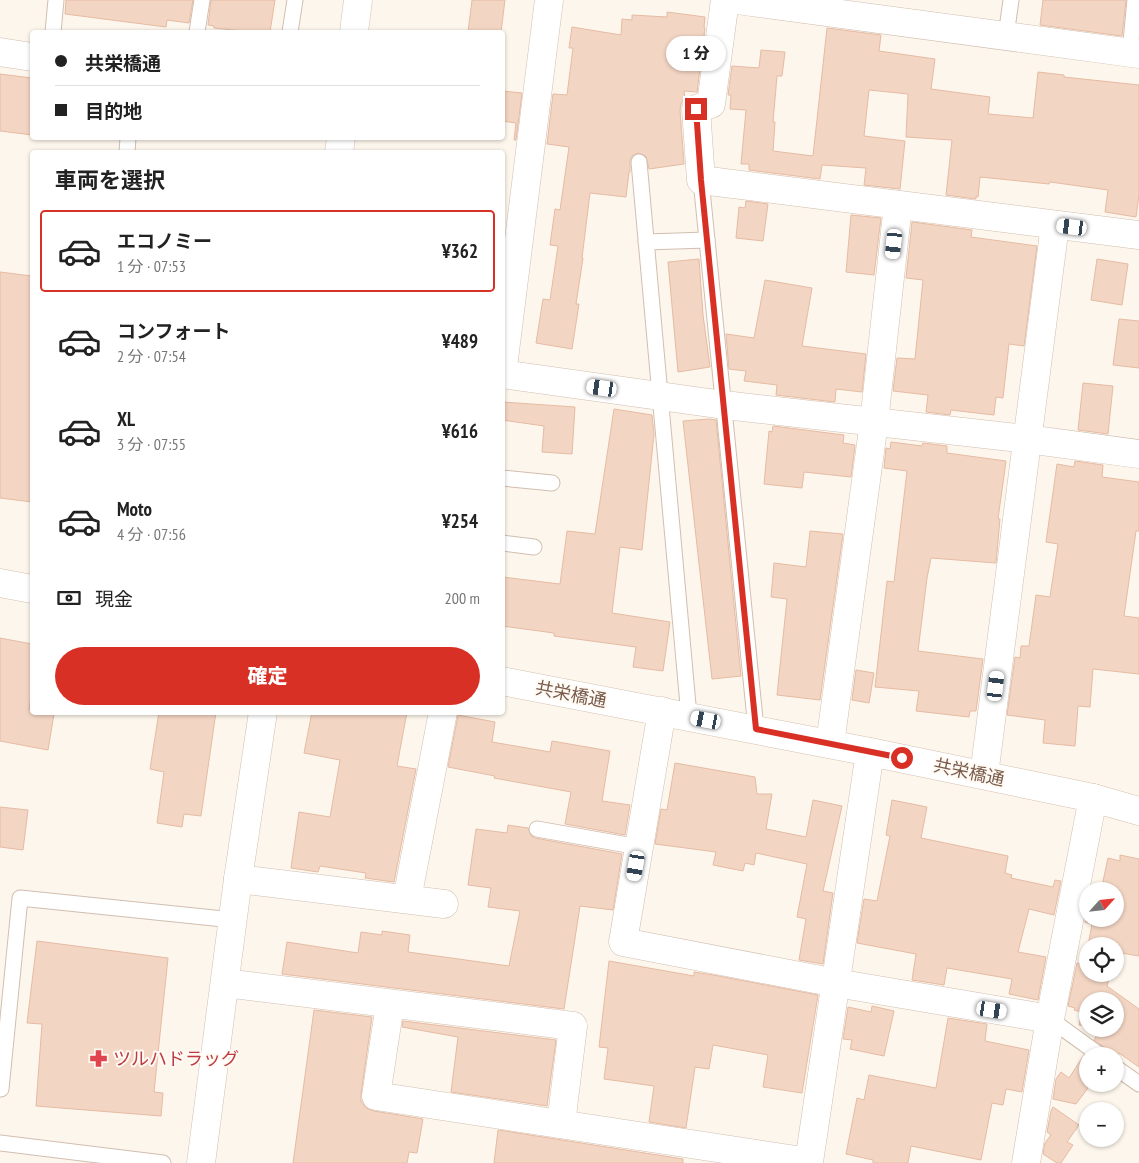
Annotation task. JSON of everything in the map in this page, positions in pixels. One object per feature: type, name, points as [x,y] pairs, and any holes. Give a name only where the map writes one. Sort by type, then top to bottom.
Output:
[{"type":"street","points":[[354,30],[358,0]]},
{"type":"street","points":[[505,350],[549,0]]},
{"type":"street","points":[[725,0],[711,104],[696,109],[701,180],[1139,235]]},
{"type":"street","points":[[737,0],[1134,53]]},
{"type":"street","points":[[0,52],[30,57]]},
{"type":"street","points":[[830,744],[874,422],[898,205]]},
{"type":"street","points":[[984,775],[1055,224]]},
{"type":"street","points":[[505,374],[724,405],[1028,439],[1139,454]]},
{"type":"street","points":[[0,583],[30,589]]},
{"type":"street","name":"共栄橋通","points":[[505,682],[984,775],[1093,798],[1139,811]]},
{"type":"street","points":[[662,711],[623,942],[836,983],[1050,1020]]},
{"type":"street","points":[[201,1163],[238,879],[263,715]]},
{"type":"street","points":[[407,899],[443,715]]},
{"type":"street","points":[[390,1004],[376,1096],[809,1162],[870,752]]},
{"type":"street","points":[[1026,1163],[1050,1020],[1093,798]]},
{"type":"street","points":[[238,879],[444,904]]},
{"type":"street","points":[[225,983],[573,1026],[561,1124]]},
{"type":"lane","points":[[53,30],[56,0]]},
{"type":"lane","points":[[197,30],[202,0]]},
{"type":"lane","points":[[290,30],[295,0]]},
{"type":"lane","points":[[1006,36],[1011,0]]},
{"type":"lane","points":[[1134,53],[1135,0]]},
{"type":"lane","points":[[639,162],[689,716]]},
{"type":"lane","points":[[701,180],[756,729]]},
{"type":"lane","points":[[646,242],[707,240]]},
{"type":"lane","points":[[505,478],[552,484]]},
{"type":"lane","points":[[505,543],[534,547]]},
{"type":"lane","points":[[537,829],[639,846]]},
{"type":"lane","points":[[0,1089],[5,988],[20,898],[233,920]]},
{"type":"lane","points":[[1050,1020],[1088,1047]]},
{"type":"lane","points":[[1124,1073],[1139,1084]]},
{"type":"lane","points":[[0,1143],[123,1161],[163,1163]]},
{"type":"building","points":[[66,0],[193,0],[189,23],[167,20],[166,27],[65,14]]},
{"type":"building","points":[[211,0],[275,0],[270,30],[233,30],[214,28],[214,26],[208,25]]},
{"type":"building","points":[[472,0],[505,0],[501,30],[468,30]]},
{"type":"building","points":[[1043,0],[1126,0],[1122,36],[1040,25]]},
{"type":"building","points":[[667,12],[705,17],[697,92],[684,91],[685,98],[680,110],[684,164],[649,169],[646,156],[638,153],[630,159],[626,197],[590,193],[576,304],[579,304],[572,349],[536,343],[543,299],[550,300],[558,246],[550,245],[555,209],[560,210],[569,147],[547,144],[553,94],[567,95],[573,48],[569,48],[572,27],[621,35],[622,19],[632,20],[632,15],[667,17]]},
{"type":"building","points":[[827,28],[881,35],[879,51],[935,59],[931,89],[990,97],[988,114],[1033,118],[1038,72],[1064,75],[1064,77],[1139,85],[1139,195],[1136,217],[1105,212],[1108,190],[1050,182],[1049,184],[980,177],[978,197],[976,196],[976,199],[946,195],[952,140],[906,137],[908,94],[869,90],[864,136],[905,141],[900,189],[864,185],[866,168],[822,165],[820,179],[749,170],[749,164],[741,164],[746,110],[730,109],[731,95],[728,95],[732,66],[759,68],[761,50],[785,52],[782,76],[777,76],[773,122],[775,122],[773,151],[813,156]]},
{"type":"building","points":[[0,74],[30,78],[30,135],[0,131]]},
{"type":"building","points":[[505,91],[522,93],[516,140],[514,140],[516,123],[505,121]]},
{"type":"building","points":[[746,201],[768,204],[763,241],[736,238],[739,207],[745,208]]},
{"type":"building","points":[[851,215],[881,218],[874,275],[846,272]]},
{"type":"building","points":[[912,222],[972,230],[971,237],[1037,246],[1024,346],[1009,344],[1003,398],[996,397],[994,415],[951,410],[950,415],[926,412],[928,395],[893,391],[897,358],[915,359],[923,280],[906,278]]},
{"type":"building","points":[[699,259],[703,315],[710,367],[678,372],[668,262]]},
{"type":"building","points":[[1097,259],[1128,264],[1122,305],[1091,300]]},
{"type":"building","points":[[0,272],[30,276],[30,502],[0,498]]},
{"type":"building","points":[[765,280],[812,288],[802,346],[866,354],[862,392],[836,389],[835,402],[776,395],[777,385],[744,381],[746,371],[729,369],[726,334],[754,338]]},
{"type":"building","points":[[1119,319],[1139,321],[1139,368],[1113,365]]},
{"type":"building","points":[[1083,383],[1113,386],[1108,434],[1078,430]]},
{"type":"building","points":[[505,402],[575,407],[572,454],[542,452],[544,426],[505,420]]},
{"type":"building","points":[[614,409],[652,415],[654,434],[642,550],[620,547],[612,613],[670,622],[663,671],[633,667],[636,647],[554,636],[554,633],[505,626],[505,577],[560,584],[567,531],[595,534]]},
{"type":"building","points":[[716,420],[741,676],[712,679],[683,421]]},
{"type":"building","points":[[773,426],[844,435],[843,443],[855,445],[851,477],[804,472],[802,488],[764,484],[769,431],[772,432]]},
{"type":"building","points":[[891,442],[922,446],[923,443],[947,446],[947,453],[1006,461],[998,519],[1000,519],[996,563],[931,558],[927,578],[918,651],[983,659],[976,711],[970,711],[969,717],[916,711],[919,691],[875,687],[887,581],[894,582],[907,471],[884,468],[886,448],[890,449]]},
{"type":"building","points":[[1075,461],[1103,465],[1102,477],[1139,482],[1139,531],[1136,531],[1124,616],[1139,618],[1139,674],[1093,669],[1090,707],[1078,706],[1075,746],[1043,743],[1045,720],[1007,715],[1015,657],[1020,658],[1021,646],[1029,646],[1036,595],[1050,597],[1058,544],[1046,542],[1057,464],[1074,467]]},
{"type":"building","points":[[810,531],[843,534],[820,700],[777,695],[787,599],[771,597],[774,563],[806,567]]},
{"type":"building","points":[[0,638],[30,644],[30,715],[54,715],[48,750],[0,741]]},
{"type":"building","points":[[856,670],[874,673],[869,703],[852,700]]},
{"type":"building","points":[[159,715],[216,715],[201,816],[184,814],[182,827],[157,823],[164,772],[150,769]]},
{"type":"building","points":[[311,715],[406,715],[397,766],[416,769],[394,882],[365,878],[366,873],[320,866],[318,872],[291,868],[299,812],[330,817],[340,760],[304,753]]},
{"type":"building","points":[[458,715],[495,722],[492,742],[550,752],[552,741],[610,751],[602,801],[630,805],[625,835],[565,824],[571,792],[494,778],[495,776],[448,767]]},
{"type":"building","points":[[675,763],[755,777],[757,794],[772,794],[766,829],[806,837],[813,800],[842,806],[823,891],[833,893],[823,964],[799,960],[806,919],[797,917],[807,864],[756,853],[754,865],[745,863],[743,871],[713,865],[716,852],[655,844],[661,809],[667,810]]},
{"type":"building","points":[[892,800],[927,807],[921,838],[1008,856],[1005,873],[1012,875],[1011,878],[1053,887],[1055,880],[1061,881],[1054,915],[1029,909],[1018,952],[1046,957],[1038,1000],[1009,994],[1012,979],[947,968],[944,985],[912,980],[916,954],[857,943],[864,899],[877,901],[890,836],[886,835]]},
{"type":"building","points":[[0,807],[28,810],[23,850],[0,847]]},
{"type":"building","points":[[508,825],[528,828],[531,836],[535,838],[622,854],[613,910],[580,906],[564,1009],[282,974],[287,942],[358,953],[361,932],[382,935],[382,931],[410,935],[408,952],[509,966],[520,911],[488,907],[491,888],[468,885],[476,829],[507,833]]},
{"type":"building","points":[[1120,855],[1139,859],[1139,956],[1124,954],[1124,937],[1090,937],[1091,928],[1124,928],[1124,882],[1103,882],[1108,858],[1120,861]]},
{"type":"building","name":"ツルハドラッグ","points":[[37,941],[168,958],[154,1092],[163,1093],[161,1116],[36,1106],[42,1024],[27,1023]]},
{"type":"building","points":[[609,961],[694,976],[694,972],[713,975],[818,995],[802,1093],[763,1087],[768,1055],[713,1045],[709,1069],[695,1067],[686,1128],[649,1122],[654,1086],[604,1079],[608,1048],[599,1047]]},
{"type":"building","points":[[1077,963],[1079,964],[1079,982],[1108,982],[1107,986],[1115,992],[1079,992],[1079,1011],[1068,1006]]},
{"type":"building","points":[[1124,998],[1139,1009],[1139,1067],[1124,1056],[1124,1047],[1104,1047],[1094,1040],[1096,1037],[1124,1037]]},
{"type":"building","points":[[872,1006],[894,1011],[884,1056],[850,1049],[852,1040],[843,1039],[848,1007],[871,1012]]},
{"type":"building","points":[[314,1010],[372,1017],[361,1101],[366,1108],[374,1111],[423,1119],[417,1153],[409,1152],[407,1163],[293,1163]]},
{"type":"building","points":[[948,1018],[987,1024],[985,1041],[1029,1050],[1022,1092],[1006,1089],[1003,1105],[992,1103],[981,1160],[911,1146],[908,1163],[873,1163],[873,1160],[846,1154],[857,1098],[864,1100],[869,1075],[936,1088]]},
{"type":"building","points":[[403,1021],[556,1040],[547,1106],[451,1092],[458,1037],[402,1027]]},
{"type":"building","points":[[1079,1063],[1079,1092],[1085,1092],[1076,1104],[1053,1099],[1056,1079],[1061,1072],[1069,1078]]},
{"type":"building","points":[[1053,1107],[1079,1125],[1067,1142],[1073,1145],[1061,1163],[1057,1163],[1043,1154],[1045,1143],[1051,1135],[1047,1132]]},
{"type":"building","points":[[498,1130],[683,1159],[683,1163],[494,1163]]},
{"type":"place","name":"ツルハドラッグ","points":[[99,1058]]},
{"type":"route","points":[[696,109],[701,180],[756,729],[902,758]]}]
